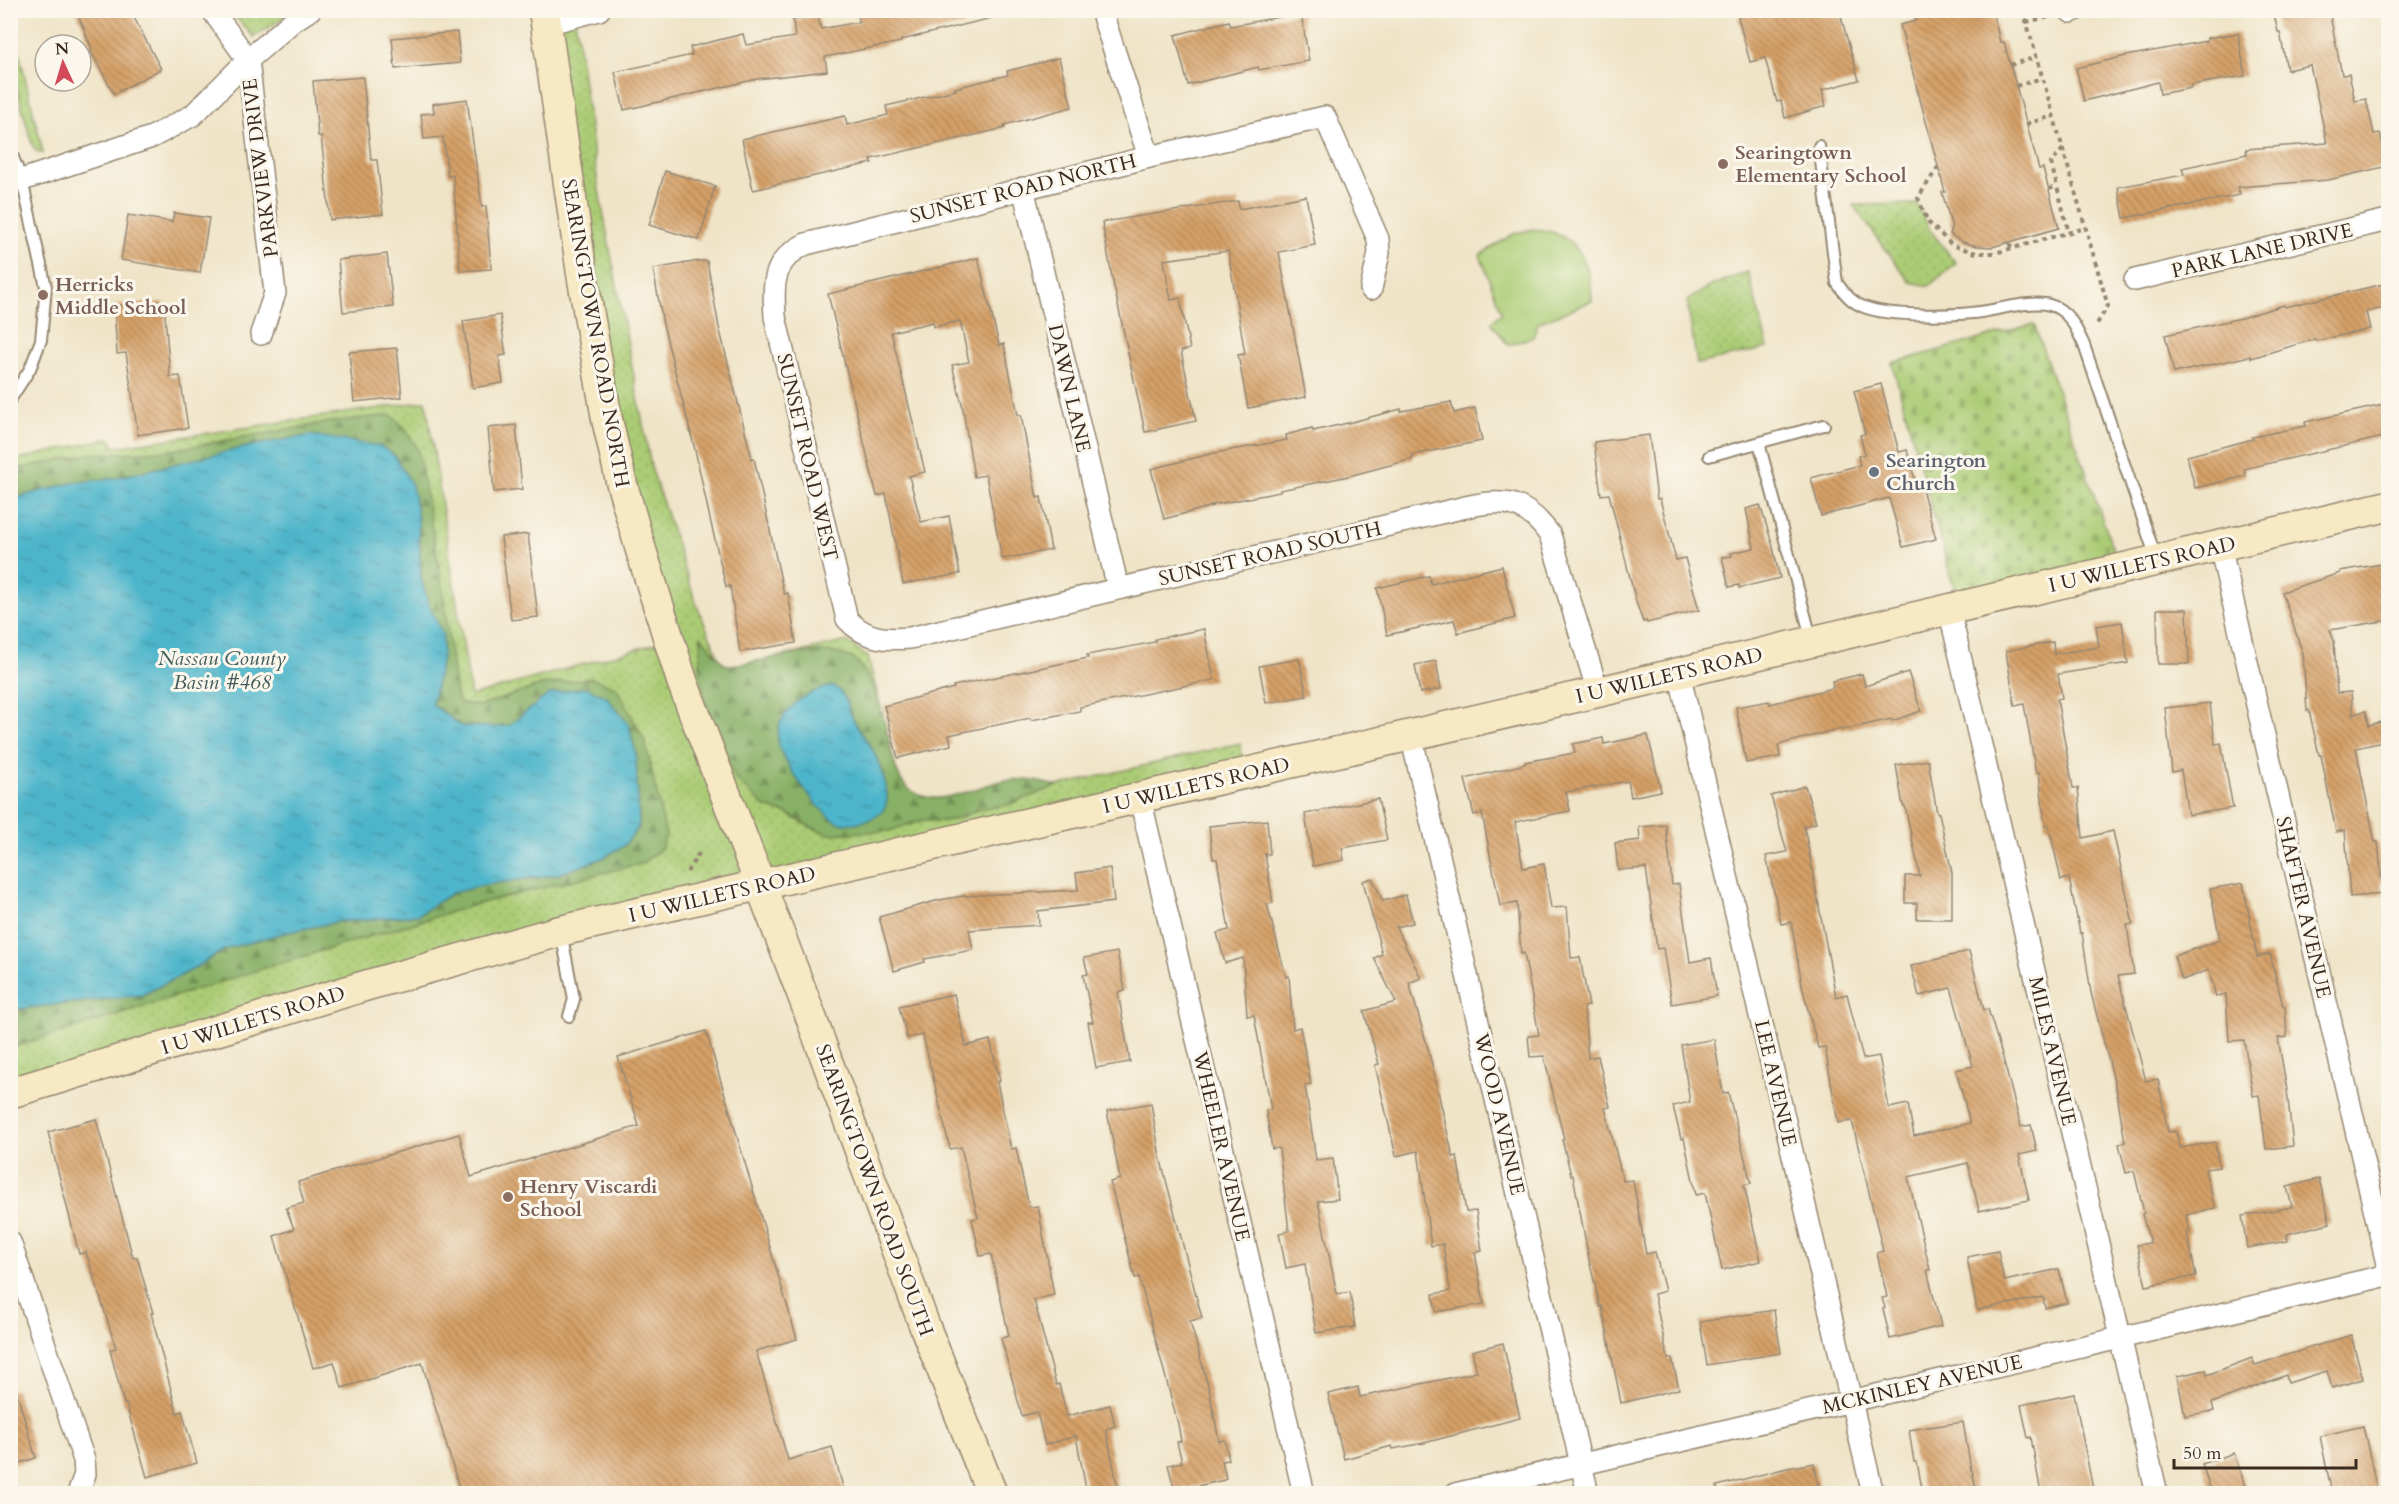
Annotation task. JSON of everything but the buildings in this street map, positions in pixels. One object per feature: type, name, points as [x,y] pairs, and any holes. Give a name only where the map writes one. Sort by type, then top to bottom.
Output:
[{"type":"main road","name":"SEARINGTOWN ROAD NORTH","points":[[545,17],[584,285],[621,481],[682,681],[761,886]]},
{"type":"main road","name":"I U WILLETS ROAD","points":[[10,1093],[368,985],[561,931],[1598,692],[2388,506]]},
{"type":"main road","name":"SEARINGTOWN ROAD SOUTH","points":[[761,886],[925,1327],[992,1494]]},
{"type":"street","name":"PARKVIEW DRIVE","points":[[212,10],[248,60],[274,293],[261,334]]},
{"type":"street","points":[[16,181],[152,137],[193,115],[248,60],[293,21],[310,10]]},
{"type":"street","points":[[545,17],[599,10]]},
{"type":"street","points":[[1101,10],[1149,157]]},
{"type":"street","name":"SUNSET ROAD NORTH","points":[[775,317],[773,289],[779,264],[793,250],[806,244],[1149,157],[1325,117],[1378,239],[1379,253],[1371,289]]},
{"type":"street","name":"DAWN LANE","points":[[1023,188],[1118,588]]},
{"type":"street","name":"PARK LANE DRIVE","points":[[2135,280],[2388,220]]},
{"type":"street","name":"SUNSET ROAD WEST","points":[[775,317],[840,597]]},
{"type":"street","name":"SUNSET ROAD SOUTH","points":[[840,597],[847,619],[865,634],[886,639],[910,638],[1476,505],[1504,502],[1522,506],[1537,517],[1550,535],[1598,692]]},
{"type":"street","name":"SHAFTER AVENUE","points":[[2220,546],[2388,1268]]},
{"type":"street","name":"MILES AVENUE","points":[[1949,609],[2157,1494]]},
{"type":"street","name":"LEE AVENUE","points":[[1679,673],[1873,1494]]},
{"type":"street","name":"WOOD AVENUE","points":[[1411,735],[1588,1494]]},
{"type":"street","name":"WHEELER AVENUE","points":[[1140,798],[1304,1494]]},
{"type":"street","points":[[10,1242],[84,1460],[85,1474],[78,1494]]},
{"type":"street","name":"MCKINLEY AVENUE","points":[[1455,1494],[2388,1275]]},
{"type":"lane","points":[[1819,146],[1837,283],[1848,297],[1863,307],[1887,312],[1925,314],[1955,314],[2051,304],[2073,321],[2084,345],[2157,561]]},
{"type":"lane","points":[[10,150],[16,181],[46,287],[41,340],[30,369],[10,400]]},
{"type":"lane","points":[[1709,456],[1824,425]]},
{"type":"lane","points":[[1759,443],[1812,641]]},
{"type":"lane","points":[[561,931],[573,999],[569,1016]]},
{"type":"path","points":[[2023,10],[2108,306],[2084,345]]},
{"type":"path","points":[[2010,65],[2037,57]]},
{"type":"path","points":[[2016,86],[2042,78]]},
{"type":"path","points":[[2026,124],[2053,116]]},
{"type":"path","points":[[2063,149],[2051,163],[2069,233]]},
{"type":"path","points":[[1938,167],[1918,198],[1928,222],[1952,245],[1976,253],[1995,253],[2085,228]]},
{"type":"path","points":[[2049,189],[2057,187]]},
{"type":"path","points":[[2010,243],[2012,249]]},
{"type":"path","points":[[687,872],[701,849]]},
{"type":"green space","points":[[230,11],[295,11],[254,37]]},
{"type":"green space","name":"Nassau County Basin #468","points":[[574,11],[598,185],[651,467],[696,603],[724,670],[847,641],[868,657],[910,825],[922,820],[957,819],[978,810],[1007,805],[1057,786],[1240,743],[1244,767],[11,1082],[10,461],[110,438],[114,447],[426,401],[471,696],[668,640],[640,547],[543,24]]},
{"type":"green space","points":[[11,18],[43,153],[37,152],[32,145],[11,66]]},
{"type":"green space","points":[[1917,204],[1930,230],[1956,263],[1929,286],[1910,282],[1853,205]]},
{"type":"green space","points":[[1533,229],[1560,235],[1578,251],[1588,273],[1592,301],[1538,323],[1533,337],[1508,345],[1491,322],[1502,313],[1480,255],[1513,234]]},
{"type":"green space","points":[[1748,272],[1768,348],[1697,364],[1687,301],[1708,287]]},
{"type":"green space","points":[[2034,324],[2120,569],[1959,607],[1892,363]]},
{"type":"green space","points":[[391,415],[405,428],[418,450],[441,577],[456,695],[460,703],[480,706],[542,685],[591,678],[616,687],[645,741],[666,835],[661,849],[643,863],[481,903],[11,1048],[11,1016],[19,1009],[142,995],[188,972],[226,949],[280,934],[337,922],[418,915],[452,893],[485,885],[559,874],[603,858],[625,845],[639,827],[636,754],[629,725],[607,697],[526,713],[508,726],[490,727],[461,726],[432,704],[442,658],[421,578],[418,518],[115,478],[71,483],[11,499],[10,470],[90,454],[166,451],[330,422]]},
{"type":"green space","points":[[701,636],[724,664],[730,665],[808,652],[839,654],[852,658],[860,665],[873,686],[883,714],[894,763],[902,781],[910,790],[921,796],[946,797],[1007,780],[1032,781],[1057,786],[1007,805],[978,809],[957,819],[922,820],[889,831],[828,834],[810,827],[788,814],[765,807],[735,778],[711,727],[700,675]]},
{"type":"water","name":"Nassau County Basin #468","points":[[310,435],[380,446],[395,456],[412,485],[418,518],[421,578],[428,603],[443,635],[442,658],[432,704],[461,726],[490,727],[508,726],[549,694],[586,687],[607,697],[629,725],[636,754],[639,827],[625,845],[603,858],[559,874],[485,885],[452,893],[418,915],[337,922],[280,934],[226,949],[188,972],[142,995],[19,1009],[11,1016],[11,499],[71,483],[115,478],[250,446]]},
{"type":"water","points":[[834,686],[845,698],[856,724],[874,753],[885,784],[887,801],[885,807],[881,813],[865,821],[840,823],[832,819],[814,801],[796,777],[779,746],[780,724],[793,705],[813,692]]},
{"type":"place","name":"Searingtown Elementary School","points":[[1723,164]]},
{"type":"place","name":"Herricks Middle School","points":[[43,295]]},
{"type":"place","name":"Searington Church","points":[[1874,472]]},
{"type":"place","name":"Henry Viscardi School","points":[[508,1197]]}]
